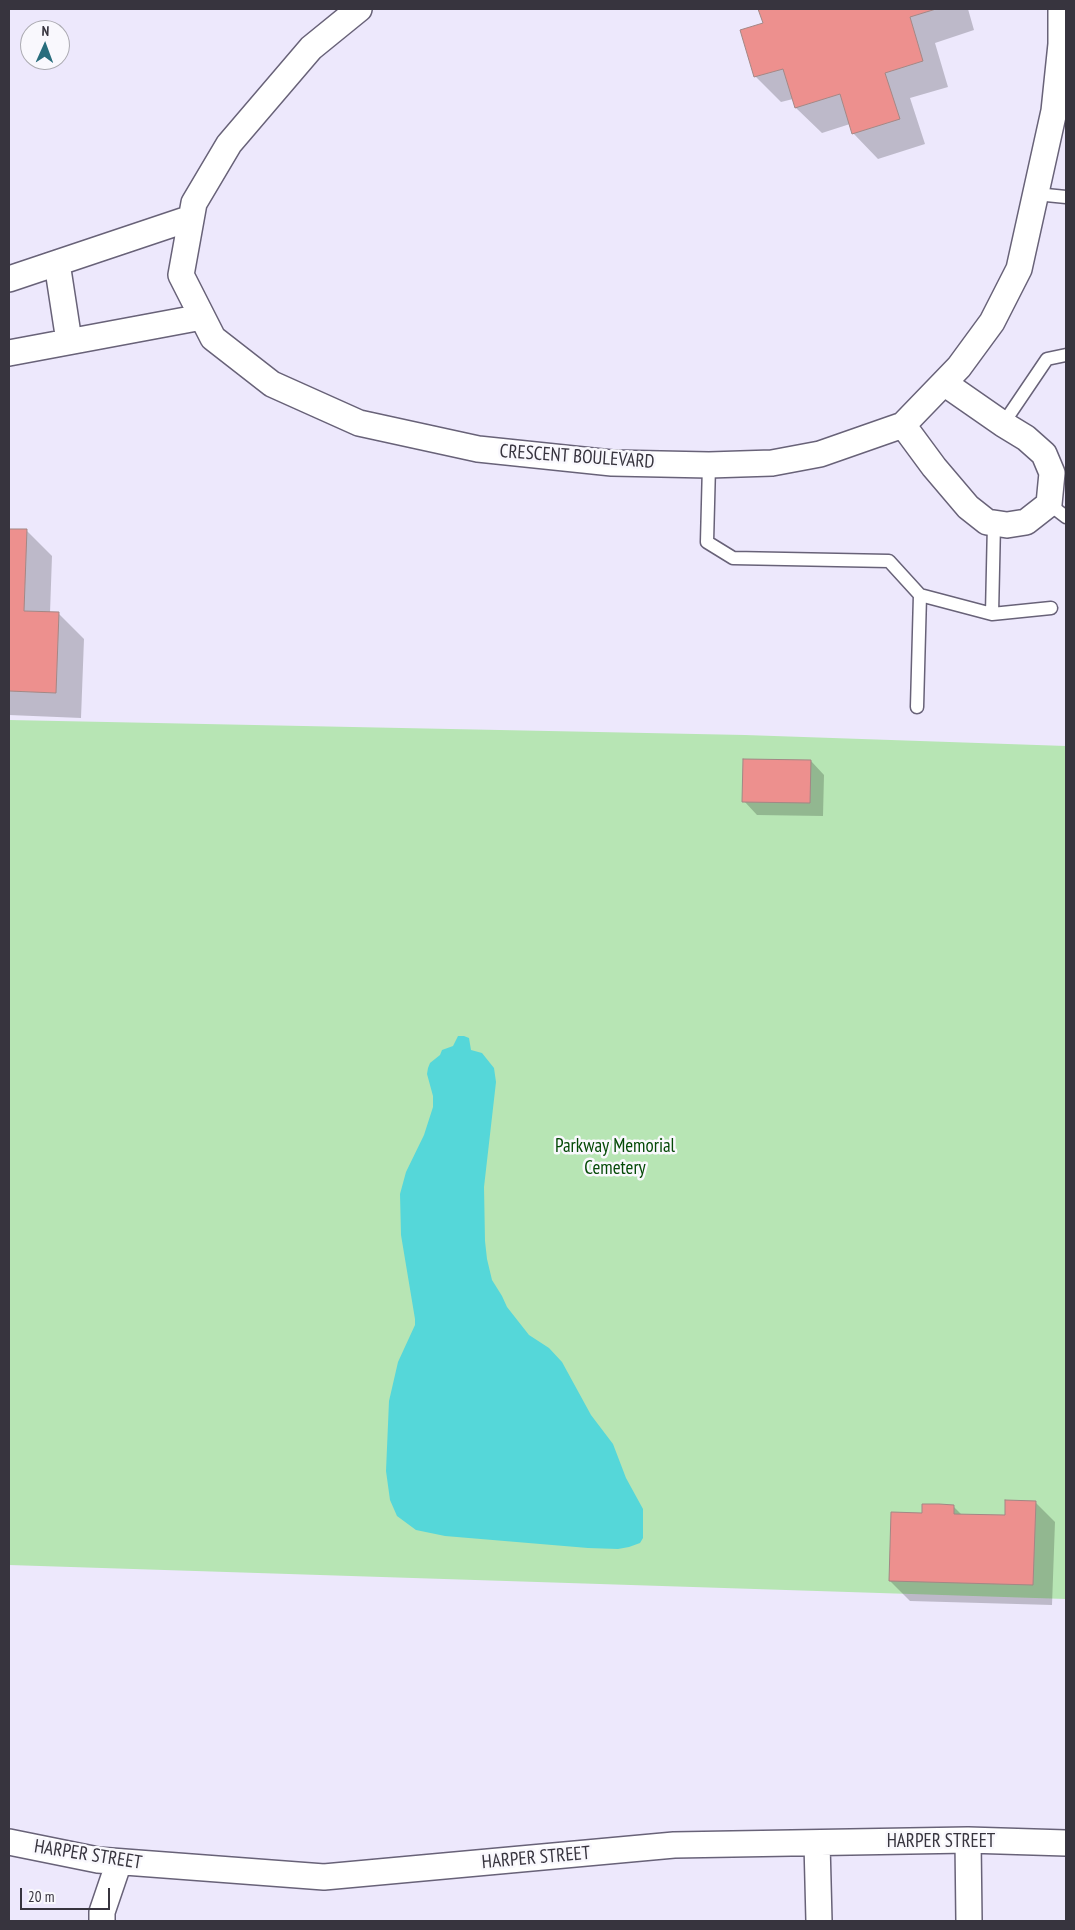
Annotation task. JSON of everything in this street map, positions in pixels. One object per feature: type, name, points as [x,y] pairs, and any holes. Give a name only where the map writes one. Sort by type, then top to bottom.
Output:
[{"type":"street","name":"CRESCENT BOULEVARD","points":[[359,9],[311,48],[229,144],[194,203],[181,275],[212,338],[272,384],[359,423],[478,449],[612,462],[709,465],[772,463],[820,454],[904,425],[959,367],[992,322],[1019,269],[1054,111],[1061,44],[1061,9]]},
{"type":"street","points":[[9,279],[191,218]]},
{"type":"street","points":[[56,263],[69,342]]},
{"type":"street","points":[[9,353],[202,317]]},
{"type":"street","points":[[904,425],[934,467],[968,508],[987,522],[1007,525],[1026,522],[1058,511],[1052,473],[1044,454],[1026,438],[944,383]]},
{"type":"street","points":[[968,1840],[969,1921]]},
{"type":"street","name":"HARPER STREET","points":[[9,1842],[98,1860],[324,1877],[674,1846],[968,1840],[1066,1843]]},
{"type":"street","points":[[817,1844],[819,1921]]},
{"type":"street","points":[[102,1921],[102,1912],[119,1862]]},
{"type":"lane","points":[[1036,194],[1066,197]]},
{"type":"lane","points":[[1003,424],[1047,359],[1066,355]]},
{"type":"lane","points":[[709,465],[707,542],[733,558],[889,561],[920,595],[992,614],[1051,608]]},
{"type":"lane","points":[[992,614],[994,523]]},
{"type":"lane","points":[[917,707],[920,595]]},
{"type":"green space","name":"Parkway Memorial Cemetery","points":[[9,720],[745,735],[1066,746],[1066,1599],[9,1565]]},
{"type":"shaded area","points":[[458,1036],[469,1038],[471,1050],[482,1053],[494,1068],[496,1082],[484,1187],[485,1241],[492,1280],[507,1307],[529,1335],[549,1348],[562,1362],[591,1415],[613,1444],[626,1478],[643,1509],[643,1538],[640,1543],[629,1547],[618,1549],[588,1548],[445,1536],[416,1530],[397,1516],[390,1500],[386,1471],[389,1401],[398,1362],[415,1325],[401,1235],[400,1194],[406,1172],[424,1135],[433,1107],[433,1096],[427,1074],[428,1068],[442,1050],[453,1046]]},
{"type":"building","points":[[758,9],[936,9],[910,17],[923,61],[885,73],[900,119],[852,134],[840,94],[795,108],[783,69],[754,77],[740,30],[763,23]]},
{"type":"building","points":[[9,529],[27,529],[24,611],[59,612],[56,693],[9,691]]},
{"type":"building","points":[[743,759],[811,760],[810,803],[742,802]]},
{"type":"building","points":[[1005,1500],[1036,1501],[1033,1585],[889,1581],[891,1512],[922,1513],[922,1504],[939,1504],[954,1505],[954,1514],[1005,1515]]}]
